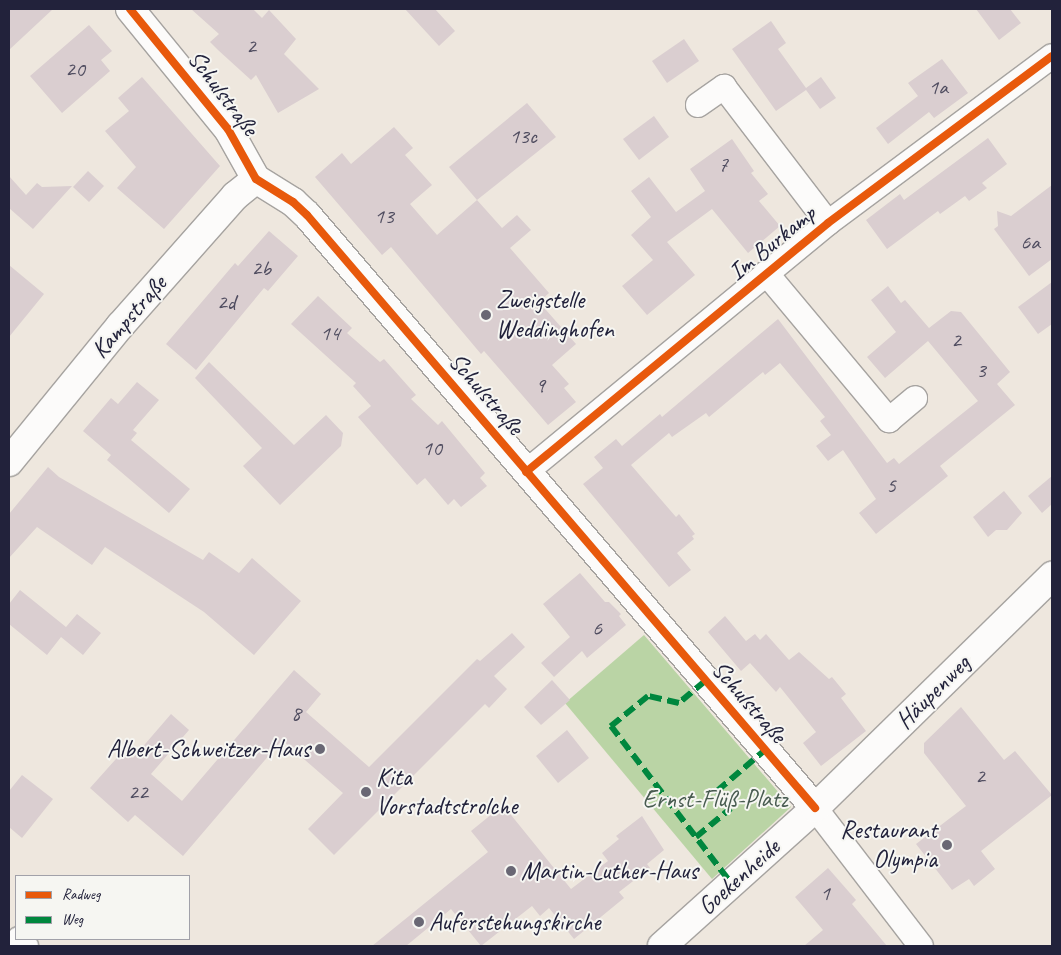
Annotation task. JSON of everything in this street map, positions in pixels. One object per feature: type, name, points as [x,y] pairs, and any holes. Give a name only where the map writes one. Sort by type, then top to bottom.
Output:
[{"type":"street","name":"Schulstraße","points":[[130,9],[228,129],[256,179],[293,202],[306,215],[815,808]]},
{"type":"street","name":"Im Burkamp","points":[[526,472],[828,223],[1052,56]]},
{"type":"street","name":"Im Burkamp","points":[[698,105],[724,87],[828,223]]},
{"type":"street","name":"Kampstraße","points":[[9,462],[120,326],[235,196],[256,179]]},
{"type":"street","name":"Im Burkamp","points":[[766,273],[889,420],[915,398]]},
{"type":"street","name":"Häupenweg","points":[[815,808],[1052,576]]},
{"type":"street","name":"Goekenheide","points":[[662,946],[815,808]]},
{"type":"street","points":[[815,808],[921,946]]},
{"type":"green space","name":"Ernst-Flüß-Platz","points":[[644,635],[791,807],[712,879],[565,703]]},
{"type":"building","points":[[9,9],[53,9],[9,50]]},
{"type":"building","points":[[191,9],[253,9],[262,18],[269,10],[296,39],[284,54],[319,89],[278,113],[256,75],[251,80],[210,42],[219,34]]},
{"type":"building","points":[[405,9],[435,9],[455,31],[439,46]]},
{"type":"building","points":[[976,9],[1010,9],[1021,23],[999,40]]},
{"type":"building","points":[[771,21],[786,43],[778,49],[806,88],[821,77],[836,98],[820,109],[806,90],[776,111],[732,49]]},
{"type":"building","points":[[89,25],[112,51],[101,60],[110,71],[62,113],[30,76]]},
{"type":"building","points":[[684,39],[699,61],[667,83],[652,61]]},
{"type":"building","points":[[942,59],[968,93],[934,118],[929,112],[888,144],[876,128],[918,96],[908,83]]},
{"type":"building","points":[[142,77],[220,166],[164,229],[117,188],[136,167],[105,131],[129,111],[118,98]]},
{"type":"building","points":[[527,103],[556,137],[477,200],[449,167]]},
{"type":"building","points":[[654,116],[669,137],[639,160],[623,139]]},
{"type":"building","points":[[394,127],[413,148],[405,155],[432,185],[410,204],[437,235],[477,200],[502,228],[517,215],[531,230],[510,248],[549,293],[539,302],[576,344],[552,365],[569,384],[564,388],[576,402],[548,425],[484,351],[481,354],[391,247],[382,255],[315,177],[342,153],[351,164]]},
{"type":"building","points":[[988,138],[1007,164],[982,183],[987,188],[969,201],[965,196],[940,214],[938,211],[887,249],[866,220],[900,194],[904,200]]},
{"type":"building","points":[[732,139],[754,171],[751,173],[768,194],[759,201],[780,226],[748,253],[712,209],[667,242],[695,275],[647,315],[622,286],[653,260],[631,235],[651,217],[631,191],[649,177],[676,212],[705,191],[690,169]]},
{"type":"building","points":[[88,171],[104,186],[89,202],[73,187]]},
{"type":"building","points":[[9,176],[26,195],[37,183],[42,187],[72,186],[33,229],[9,208]]},
{"type":"building","points":[[1052,185],[1052,259],[1029,276],[994,229],[998,226],[997,211],[1011,216]]},
{"type":"building","points":[[269,231],[298,256],[268,291],[264,288],[196,370],[166,344],[235,263],[238,266]]},
{"type":"building","points":[[9,265],[44,294],[9,337]]},
{"type":"building","points":[[1052,282],[1052,324],[1038,334],[1018,307]]},
{"type":"building","points":[[888,286],[901,303],[905,300],[929,328],[951,311],[961,312],[1010,372],[997,384],[1015,405],[940,466],[948,476],[876,534],[859,513],[876,499],[843,450],[828,461],[816,446],[831,435],[820,421],[825,417],[780,363],[765,375],[763,372],[709,417],[706,413],[672,437],[669,433],[631,465],[676,517],[679,514],[695,534],[692,536],[694,539],[677,553],[691,570],[669,587],[583,484],[603,468],[594,457],[616,439],[622,446],[660,414],[662,417],[778,319],[887,463],[894,458],[899,464],[978,401],[928,341],[885,378],[867,357],[896,332],[871,300]]},
{"type":"building","points":[[318,296],[352,328],[347,333],[380,362],[384,359],[416,395],[411,399],[438,425],[442,421],[485,473],[480,478],[487,486],[461,507],[454,499],[448,505],[425,478],[417,485],[358,417],[371,406],[353,386],[356,383],[291,324]]},
{"type":"building","points":[[209,362],[294,445],[326,415],[343,433],[341,446],[280,505],[243,466],[262,448],[195,378]]},
{"type":"building","points":[[137,382],[159,400],[133,430],[137,433],[131,440],[190,489],[169,513],[107,460],[111,455],[83,431],[111,398],[118,404]]},
{"type":"building","points":[[48,467],[59,477],[203,560],[209,552],[239,573],[252,558],[301,601],[254,655],[204,612],[105,547],[92,565],[37,527],[9,558],[9,514]]},
{"type":"building","points":[[1052,476],[1052,504],[1042,513],[1028,496]]},
{"type":"building","points":[[1004,491],[1022,513],[1007,530],[996,530],[988,537],[973,517]]},
{"type":"building","points":[[580,573],[605,602],[609,602],[621,614],[619,616],[626,625],[587,658],[582,651],[554,677],[541,663],[570,637],[543,604]]},
{"type":"building","points":[[20,590],[66,627],[77,614],[101,633],[83,655],[61,637],[47,655],[9,624],[9,604]]},
{"type":"building","points":[[725,616],[746,641],[755,634],[760,640],[766,634],[789,660],[799,652],[829,679],[832,677],[846,694],[841,698],[866,731],[821,766],[803,743],[816,732],[780,687],[776,692],[750,663],[741,671],[708,632]]},
{"type":"building","name":"Albert-Schweitzer-Haus","points":[[512,633],[525,647],[494,676],[507,689],[489,708],[485,704],[334,855],[308,829],[343,793],[282,740],[183,856],[135,815],[128,822],[90,788],[124,750],[133,758],[171,714],[189,730],[151,774],[182,801],[294,670],[321,694],[306,712],[369,767],[477,659],[480,661]]},
{"type":"building","points":[[552,680],[570,700],[541,725],[524,707]]},
{"type":"building","points":[[961,707],[1004,760],[1015,751],[1052,795],[981,851],[995,869],[974,886],[969,879],[952,890],[916,844],[966,806],[924,753],[924,743]]},
{"type":"building","points":[[567,730],[589,758],[558,783],[536,756]]},
{"type":"building","points":[[22,775],[53,799],[22,838],[9,827],[9,791]]},
{"type":"building","points":[[503,805],[571,889],[608,861],[602,853],[619,839],[616,836],[642,816],[664,850],[647,864],[650,868],[619,892],[624,898],[574,939],[549,908],[540,916],[532,906],[481,946],[451,909],[406,946],[372,946],[488,852],[471,831]]},
{"type":"building","points":[[828,868],[856,900],[852,904],[887,946],[804,946],[823,930],[795,897]]},
{"type":"marked path","points":[[705,681],[679,703],[648,696],[611,726],[732,884]]},
{"type":"marked path","points":[[696,837],[731,808],[717,791],[765,750]]},
{"type":"cycle path","points":[[130,9],[228,129],[256,179],[293,202],[307,215],[815,808]]},
{"type":"cycle path","points":[[526,472],[828,223],[1052,56]]},
{"type":"place","name":"Zweigstelle Weddinghofen","points":[[486,315]]},
{"type":"place","name":"Albert-Schweitzer-Haus","points":[[320,749]]},
{"type":"place","name":"Kita Vorstadtstrolche","points":[[366,792]]},
{"type":"place","name":"Restaurant Olympia","points":[[947,845]]},
{"type":"place","name":"Martin-Luther-Haus","points":[[511,871]]},
{"type":"place","name":"Auferstehungskirche","points":[[419,922]]}]
